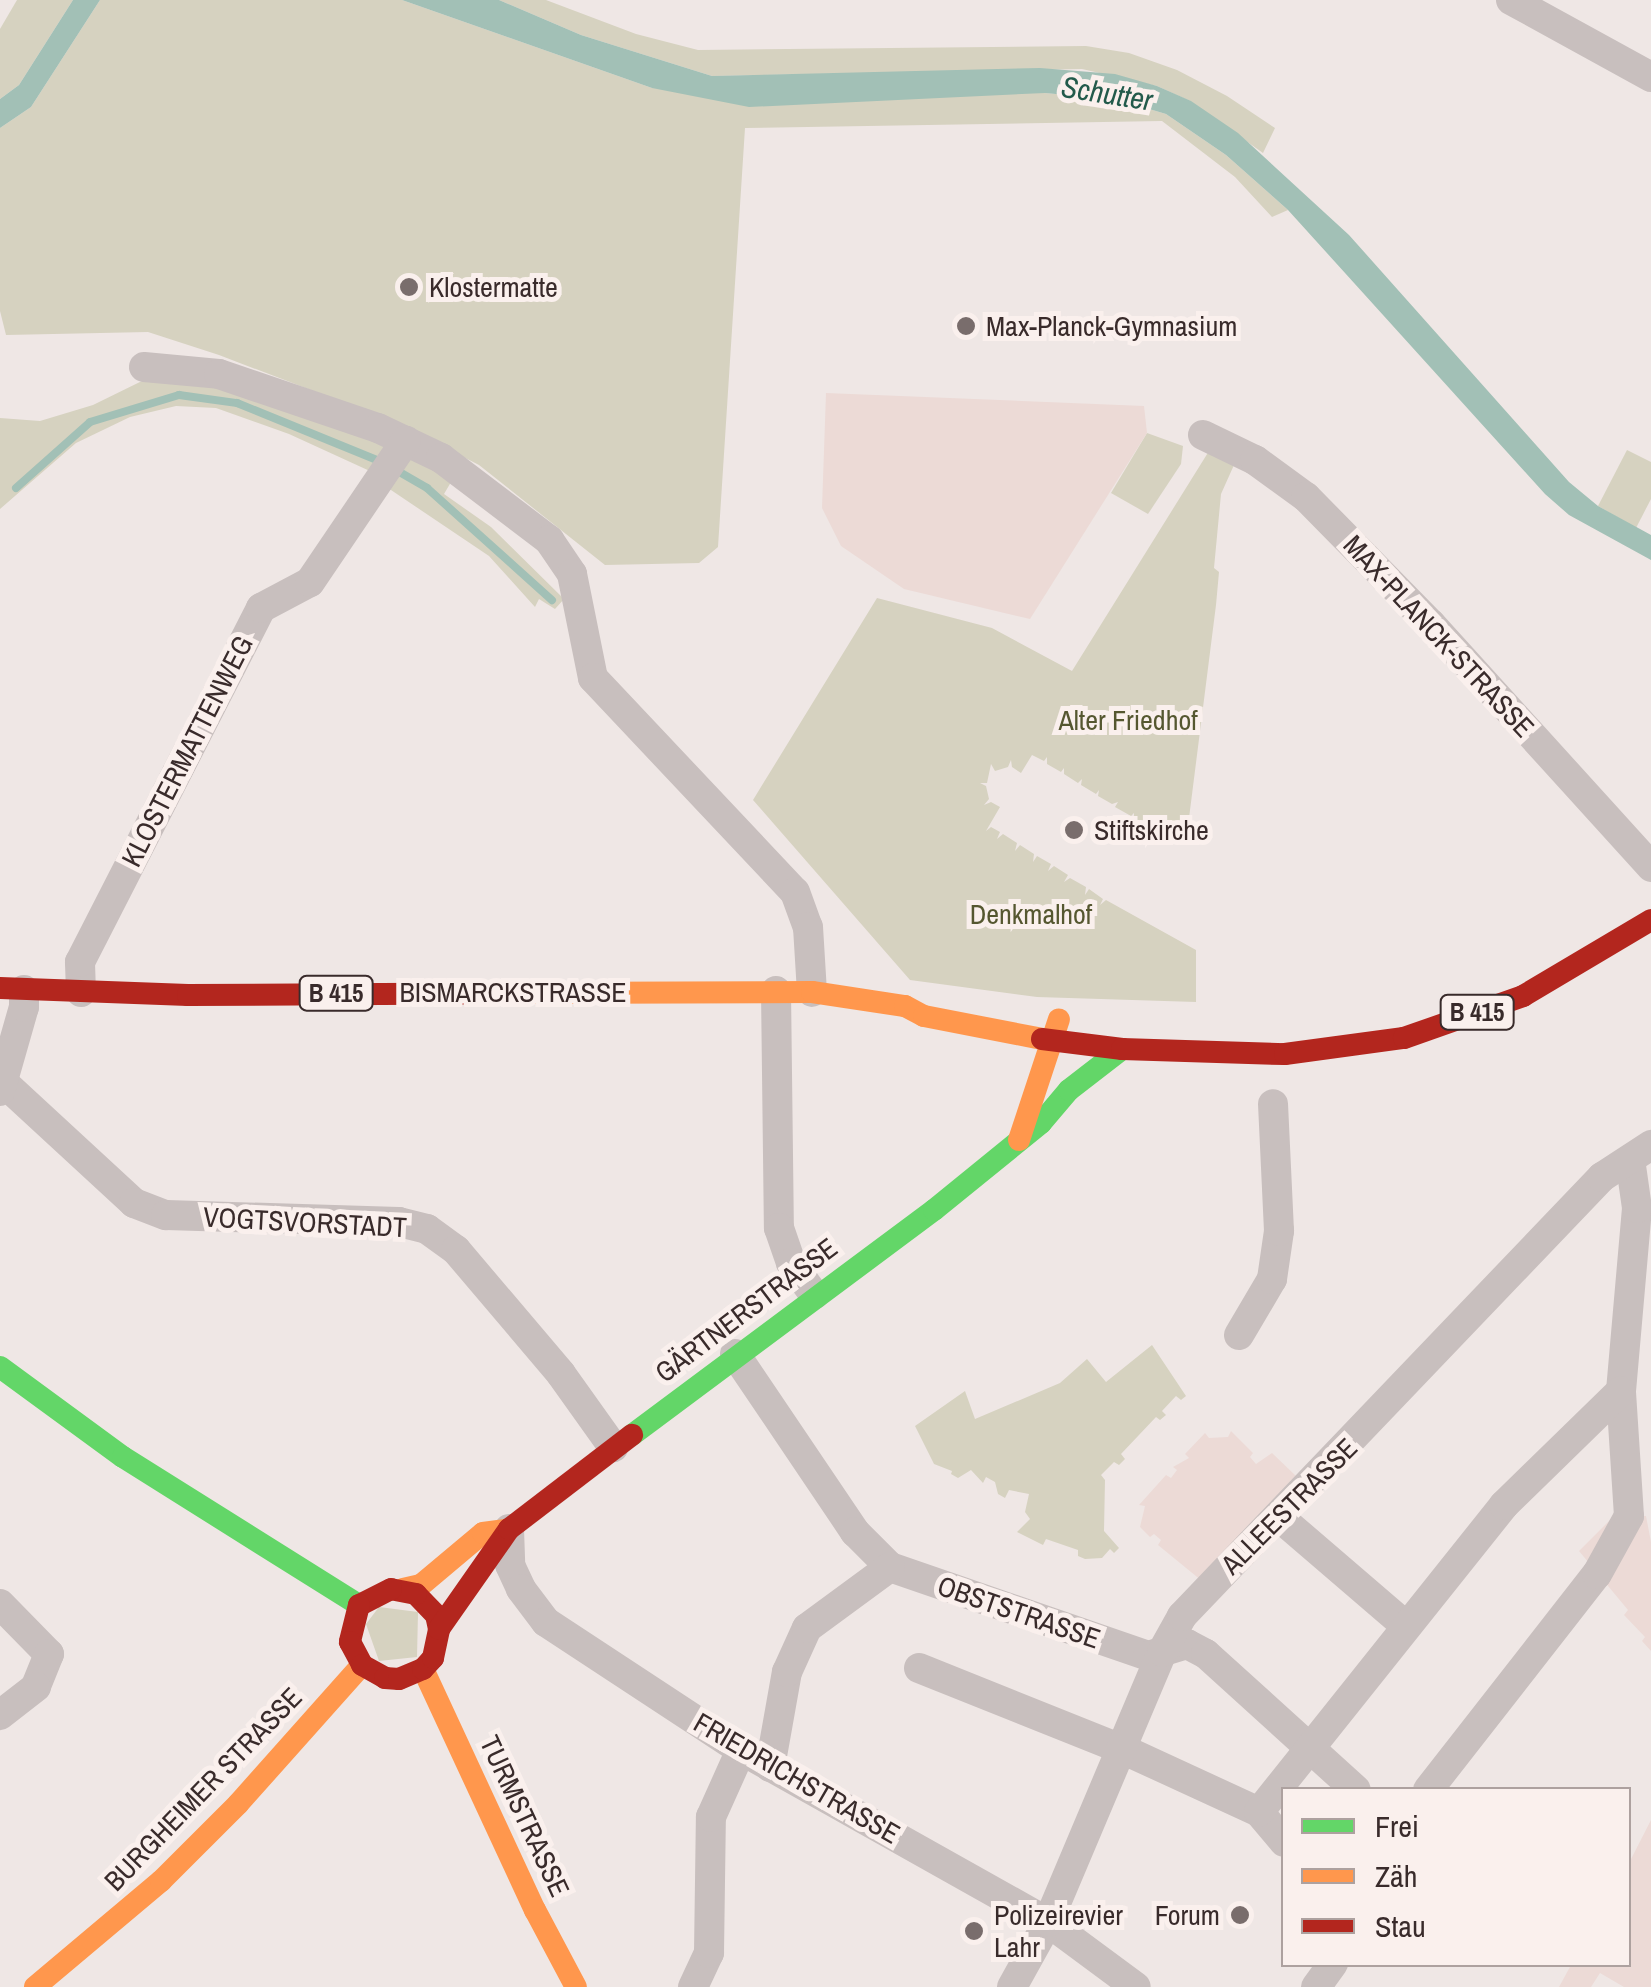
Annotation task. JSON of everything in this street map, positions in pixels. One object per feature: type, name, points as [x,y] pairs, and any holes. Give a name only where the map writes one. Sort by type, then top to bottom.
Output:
[{"type":"street","points":[[1511,0],[1651,77]]},
{"type":"street","points":[[144,366],[219,374],[313,404],[400,449],[441,458],[549,540],[572,574],[593,678],[795,892],[808,927],[812,992]]},
{"type":"street","name":"MAX-PLANCK-STRASSE","points":[[1203,435],[1254,460],[1306,497],[1431,624],[1647,882]]},
{"type":"street","name":"KLOSTERMATTENWEG","points":[[81,992],[80,962],[261,608],[310,582],[400,449]]},
{"type":"street","name":"B 415","points":[[1060,1042],[1122,1049],[1286,1054],[1404,1038],[1523,996],[1651,920]]},
{"type":"street","points":[[2,1087],[12,989]]},
{"type":"street","name":"BISMARCKSTRASSE","points":[[12,989],[188,996],[776,990],[905,1006],[924,1016],[1060,1042]]},
{"type":"street","points":[[776,990],[779,1228],[791,1263],[814,1295]]},
{"type":"street","name":"BISMARCKSTRASSE","points":[[905,1006],[926,1001],[1059,1018]]},
{"type":"street","points":[[1059,1018],[1069,1090]]},
{"type":"street","name":"B 415","points":[[1059,1018],[1094,1021]]},
{"type":"street","points":[[1019,1140],[1060,1042]]},
{"type":"street","name":"GÄRTNERSTRASSE","points":[[440,1629],[509,1529],[735,1354],[934,1210],[1058,1106],[1069,1090],[1122,1049]]},
{"type":"street","name":"VOGTSVORSTADT","points":[[2,1087],[54,1128],[134,1203],[166,1216],[399,1222],[427,1229],[456,1250],[561,1374],[613,1447]]},
{"type":"street","points":[[1239,1335],[1272,1279],[1278,1231],[1273,1104]]},
{"type":"street","points":[[1430,1787],[1597,1574],[1629,1516],[1640,1152]]},
{"type":"street","name":"ALLEESTRASSE","points":[[1012,1987],[1048,1922],[1162,1652],[1182,1616],[1602,1176],[1640,1152]]},
{"type":"street","name":"OBSTSTRASSE","points":[[735,1354],[855,1532],[890,1567],[1148,1656],[1188,1644],[1206,1654],[1353,1787]]},
{"type":"street","points":[[0,1367],[123,1457],[359,1605]]},
{"type":"street","points":[[1259,1812],[1504,1505],[1632,1375]]},
{"type":"street","points":[[1278,1516],[1406,1626]]},
{"type":"street","name":"GÄRTNERSTRASSE","points":[[403,1589],[421,1584],[483,1534],[509,1529]]},
{"type":"street","name":"FRIEDRICHSTRASSE","points":[[509,1529],[510,1565],[522,1590],[546,1622],[741,1750],[1048,1922],[1136,1987]]},
{"type":"street","points":[[770,1767],[787,1672],[807,1628],[890,1567]]},
{"type":"street","points":[[403,1589],[428,1604],[440,1629],[433,1658],[423,1669],[398,1679],[385,1678],[362,1665],[350,1642],[359,1605],[379,1591],[403,1589]]},
{"type":"street","points":[[0,1604],[48,1654],[36,1687],[0,1715]]},
{"type":"street","name":"BURGHEIMER STRASSE","points":[[35,1987],[161,1882],[238,1804],[362,1665]]},
{"type":"street","points":[[919,1668],[1122,1749],[1259,1812],[1281,1838]]},
{"type":"street","name":"TURMSTRASSE","points":[[423,1669],[535,1910],[576,1987]]},
{"type":"street","points":[[693,1987],[710,1942],[711,1817],[741,1750]]},
{"type":"green space","points":[[17,0],[73,0],[19,85],[0,99],[0,29]]},
{"type":"green space","name":"Klostermatte","points":[[100,0],[402,0],[652,88],[1045,93],[1119,100],[1166,114],[1226,155],[1288,210],[1272,217],[1235,177],[1162,121],[745,128],[718,547],[699,563],[605,565],[479,465],[397,423],[148,332],[6,335],[0,311],[0,128],[31,107]]},
{"type":"green space","points":[[499,0],[546,0],[636,34],[698,50],[1086,46],[1129,53],[1177,70],[1227,96],[1275,128],[1263,153],[1190,101],[1157,86],[1082,69],[712,76],[581,35]]},
{"type":"green space","points":[[197,377],[390,447],[372,472],[289,434],[216,408],[176,406],[130,417],[76,443],[0,509],[0,418],[40,421],[93,405],[146,379]]},
{"type":"green space","points":[[1147,433],[1183,446],[1181,464],[1148,514],[1111,493]]},
{"type":"green space","points":[[1627,450],[1651,462],[1651,499],[1636,528],[1598,506]]},
{"type":"green space","points":[[1209,451],[1234,465],[1221,494],[1214,568],[1219,572],[1216,605],[1188,826],[1152,823],[1149,827],[1134,818],[1134,813],[1131,816],[1115,807],[1118,802],[1112,804],[1098,796],[1099,790],[1096,794],[1081,785],[1082,779],[1078,783],[1064,774],[1064,768],[1061,772],[1047,764],[1047,757],[1044,761],[1032,755],[1021,773],[1012,767],[1011,760],[1008,767],[995,771],[991,764],[987,783],[980,783],[986,786],[989,799],[984,805],[991,802],[1000,807],[986,831],[991,827],[1000,832],[997,839],[1003,834],[1017,843],[1015,851],[1020,845],[1034,854],[1033,862],[1037,856],[1051,864],[1048,871],[1054,866],[1068,875],[1064,882],[1070,878],[1086,887],[1085,895],[1089,889],[1103,899],[1100,905],[1106,900],[1196,950],[1196,1002],[1037,997],[910,980],[753,800],[877,598],[992,628],[1072,671]]},
{"type":"green space","points":[[414,457],[454,477],[444,494],[491,527],[564,599],[555,609],[539,599],[535,607],[489,556],[388,488],[404,461]]},
{"type":"green space","points":[[1152,1345],[1186,1396],[1181,1400],[1176,1396],[1162,1411],[1166,1415],[1160,1420],[1156,1417],[1121,1454],[1125,1459],[1119,1465],[1114,1462],[1101,1475],[1105,1480],[1104,1531],[1119,1548],[1114,1553],[1110,1549],[1102,1558],[1085,1559],[1078,1556],[1078,1550],[1046,1539],[1043,1545],[1017,1532],[1030,1519],[1025,1512],[1029,1494],[1009,1490],[1005,1498],[998,1494],[995,1482],[986,1477],[983,1483],[971,1470],[958,1478],[952,1471],[934,1464],[915,1426],[965,1391],[975,1419],[1060,1383],[1087,1359],[1106,1382]]},
{"type":"green space","points":[[379,1607],[418,1612],[417,1657],[379,1661],[366,1624]]},
{"type":"shaded area","points":[[826,393],[1144,406],[1147,433],[1030,619],[904,589],[841,546],[822,508]]},
{"type":"shaded area","points":[[1231,1431],[1253,1453],[1250,1457],[1256,1464],[1272,1453],[1296,1476],[1202,1581],[1158,1545],[1161,1540],[1154,1534],[1150,1537],[1140,1527],[1145,1506],[1139,1505],[1166,1475],[1171,1478],[1177,1470],[1173,1467],[1189,1458],[1185,1454],[1205,1433],[1209,1438],[1228,1437]]},
{"type":"shaded area","points":[[1615,1515],[1646,1516],[1651,1542],[1651,1651],[1642,1641],[1645,1637],[1624,1615],[1628,1610],[1579,1551]]},
{"type":"shaded area","points":[[1651,1820],[1651,1987],[1624,1987],[1600,1973],[1591,1987],[1559,1987],[1570,1967],[1631,1967],[1631,1859]]},
{"type":"water","points":[[73,0],[100,0],[31,107],[0,128],[0,99],[19,85]]},
{"type":"water","name":"Schutter","points":[[402,0],[499,0],[581,35],[712,76],[1040,68],[1115,74],[1191,101],[1238,133],[1349,235],[1569,482],[1598,506],[1651,535],[1651,560],[1569,515],[1545,494],[1288,210],[1226,155],[1166,114],[1119,100],[1045,93],[749,107],[652,88]]},
{"type":"waterway","points":[[16,488],[90,422],[179,395],[237,403],[384,463]]},
{"type":"waterway","points":[[396,470],[427,488],[552,600]]},
{"type":"traffic: fast","points":[[632,1435],[934,1210],[1041,1123],[1069,1090],[1122,1049]]},
{"type":"traffic: fast","points":[[0,1367],[123,1457],[359,1605]]},
{"type":"traffic: slow","points":[[518,993],[812,992],[905,1006],[924,1016],[1042,1039]]},
{"type":"traffic: slow","points":[[1019,1140],[1059,1019]]},
{"type":"traffic: slow","points":[[403,1589],[421,1585],[483,1533],[504,1530]]},
{"type":"traffic: slow","points":[[35,1987],[161,1881],[238,1804],[362,1665]]},
{"type":"traffic: slow","points":[[423,1669],[535,1910],[576,1987]]},
{"type":"traffic: jam","points":[[1042,1039],[1122,1049],[1285,1054],[1404,1038],[1523,996],[1651,920]]},
{"type":"traffic: jam","points":[[0,988],[188,995],[518,993]]},
{"type":"traffic: jam","points":[[439,1629],[436,1615],[416,1594],[391,1589],[359,1605],[350,1642],[362,1665],[385,1678],[399,1679],[423,1669],[433,1658],[439,1629],[509,1529],[632,1435]]},
{"type":"place","name":"Klostermatte","points":[[409,287]]},
{"type":"place","name":"Max-Planck-Gymnasium","points":[[966,326]]},
{"type":"place","name":"Stiftskirche","points":[[1074,830]]},
{"type":"place","name":"Forum","points":[[1240,1915]]},
{"type":"place","name":"Polizeirevier Lahr","points":[[974,1931]]},
{"type":"park label","name":"Alter Friedhof","points":[[1128,720]]},
{"type":"park label","name":"Denkmalhof","points":[[1031,914]]}]
